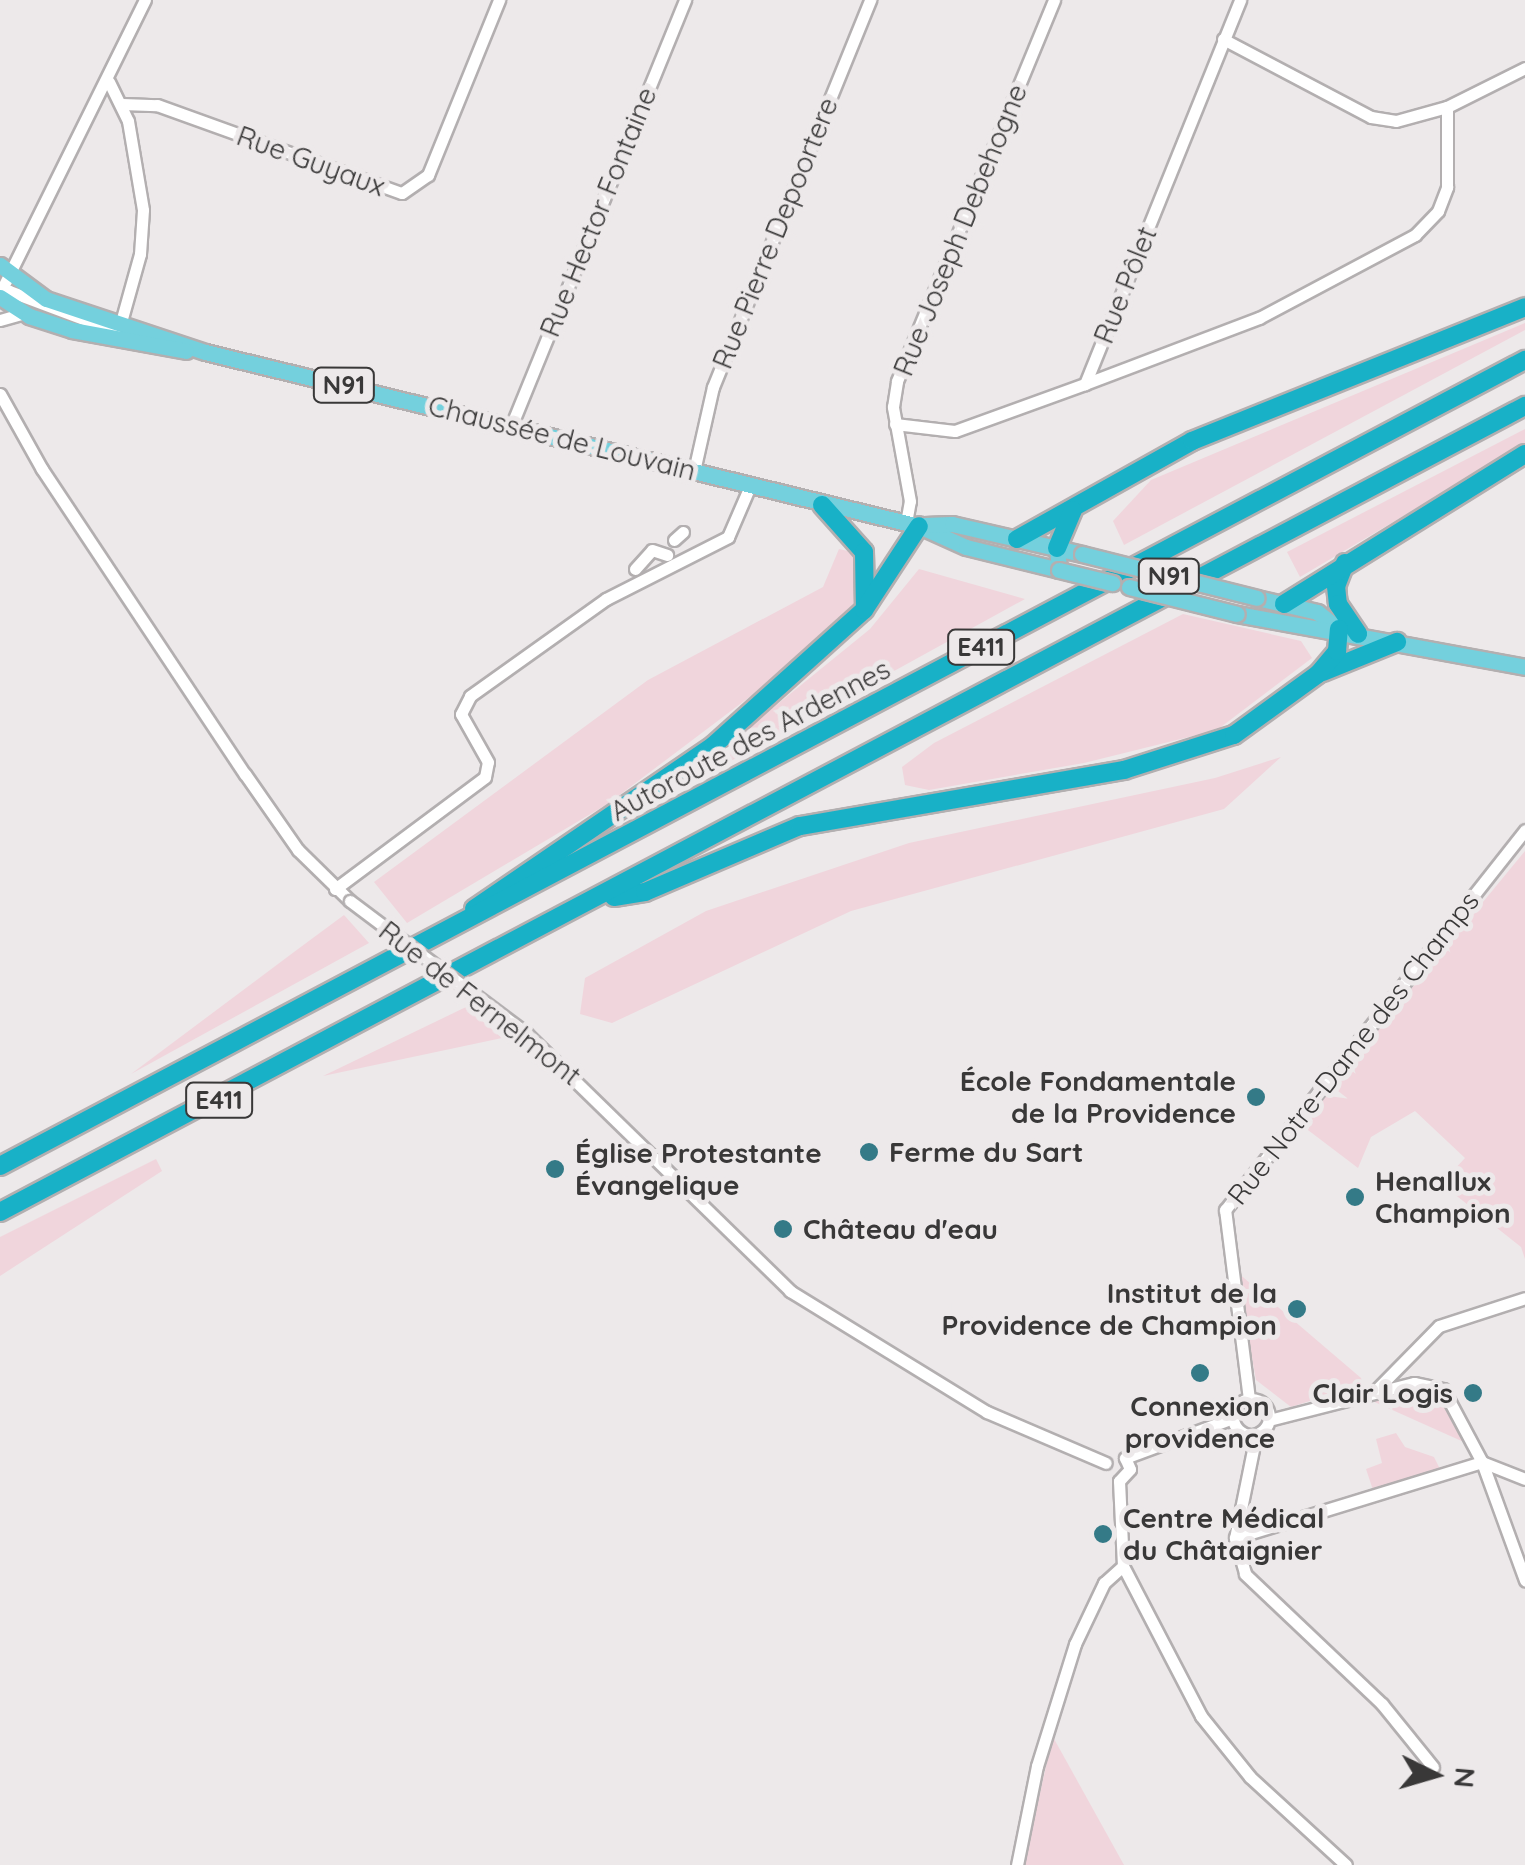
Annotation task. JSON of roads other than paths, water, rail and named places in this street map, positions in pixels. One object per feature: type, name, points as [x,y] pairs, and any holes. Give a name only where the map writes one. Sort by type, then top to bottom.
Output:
[{"type":"highway","points":[[1017,539],[1192,442],[1525,307]]},
{"type":"highway","name":"Autoroute des Ardennes","points":[[0,1166],[438,938],[1525,360]]},
{"type":"highway","name":"E411","points":[[0,1212],[599,900],[1525,406]]},
{"type":"highway","points":[[1284,604],[1525,454]]},
{"type":"highway","points":[[822,505],[864,552],[864,610]]},
{"type":"highway","points":[[1058,548],[1076,506]]},
{"type":"highway","points":[[438,938],[509,881],[655,790],[864,610],[913,524]]},
{"type":"highway","points":[[1345,563],[1336,586],[1338,604],[1358,634]]},
{"type":"highway","points":[[1318,674],[1337,651],[1338,630]]},
{"type":"highway","points":[[599,900],[645,892],[800,826],[1182,754],[1234,735],[1318,674],[1398,642]]},
{"type":"main road","name":"Chaussée de Louvain","points":[[2,284],[205,352]]},
{"type":"main road","name":"Chaussée de Louvain","points":[[2,284],[24,313],[124,342],[205,352],[512,424],[822,505],[913,524],[966,547],[1313,633],[1338,630],[1525,667]]},
{"type":"main road","name":"Chaussée de Louvain","points":[[913,524],[952,524],[1317,612],[1338,630]]},
{"type":"main road","points":[[1058,548],[1059,570]]},
{"type":"main road","points":[[1237,614],[1284,604]]},
{"type":"street","points":[[145,0],[109,82],[2,284],[10,291],[91,325],[205,352]]},
{"type":"street","name":"Rue Guyaux","points":[[122,104],[157,105],[402,193],[428,176],[499,0]]},
{"type":"street","name":"Rue Hector Fontaine","points":[[512,424],[685,0]]},
{"type":"street","name":"Rue Pierre Depoortere","points":[[694,471],[712,388],[870,0]]},
{"type":"street","name":"Rue Joseph Debehogne","points":[[913,524],[895,424],[897,381],[1054,0]]},
{"type":"street","name":"Rue Pôlet","points":[[1085,384],[1240,0]]},
{"type":"street","points":[[1223,39],[1372,118],[1413,120],[1525,68]]},
{"type":"street","points":[[109,82],[122,104],[143,232],[121,322]]},
{"type":"street","points":[[895,424],[955,431],[1085,384],[1259,318],[1415,234],[1438,211],[1448,187],[1447,107]]},
{"type":"street","points":[[0,320],[24,313]]},
{"type":"street","name":"Rue de Fernelmont","points":[[0,394],[150,636],[298,850],[335,889],[526,1034],[790,1291],[987,1412],[1106,1463],[1108,1477],[1120,1480]]},
{"type":"street","points":[[335,889],[486,777],[488,762],[461,714],[470,696],[606,598],[728,537],[750,486]]},
{"type":"street","points":[[635,568],[652,550],[667,555]]},
{"type":"street","name":"Rue Notre-Dame des Champs","points":[[1249,1400],[1225,1210],[1525,830]]},
{"type":"street","points":[[1377,1390],[1439,1326],[1525,1298]]},
{"type":"street","points":[[1433,1768],[1382,1704],[1245,1574],[1235,1538],[1256,1435],[1270,1420],[1377,1390],[1414,1382],[1443,1389],[1482,1462],[1525,1580]]},
{"type":"street","points":[[1106,1463],[1114,1456],[1126,1458],[1233,1418],[1249,1400],[1262,1403],[1270,1420]]},
{"type":"street","points":[[1233,1418],[1238,1430],[1256,1435]]},
{"type":"street","points":[[1126,1458],[1130,1469],[1120,1480],[1124,1566],[1201,1716],[1227,1752],[1346,1865]]},
{"type":"street","points":[[1235,1538],[1482,1462],[1525,1479]]},
{"type":"street","points":[[1018,1865],[1038,1766],[1075,1644],[1104,1583],[1124,1566]]},
{"type":"place","name":"École Fondamentale de la Providence","points":[[1256,1097]]},
{"type":"place","name":"Ferme du Sart","points":[[869,1152]]},
{"type":"place","name":"Église Protestante Évangelique","points":[[555,1169]]},
{"type":"place","name":"Henallux Champion","points":[[1355,1197]]},
{"type":"place","name":"Château d'eau","points":[[783,1229]]},
{"type":"place","name":"Institut de la Providence de Champion","points":[[1297,1309]]},
{"type":"place","name":"Connexion providence","points":[[1200,1373]]},
{"type":"place","name":"Clair Logis","points":[[1473,1393]]},
{"type":"place","name":"Centre Médical du Châtaignier","points":[[1103,1534]]}]
